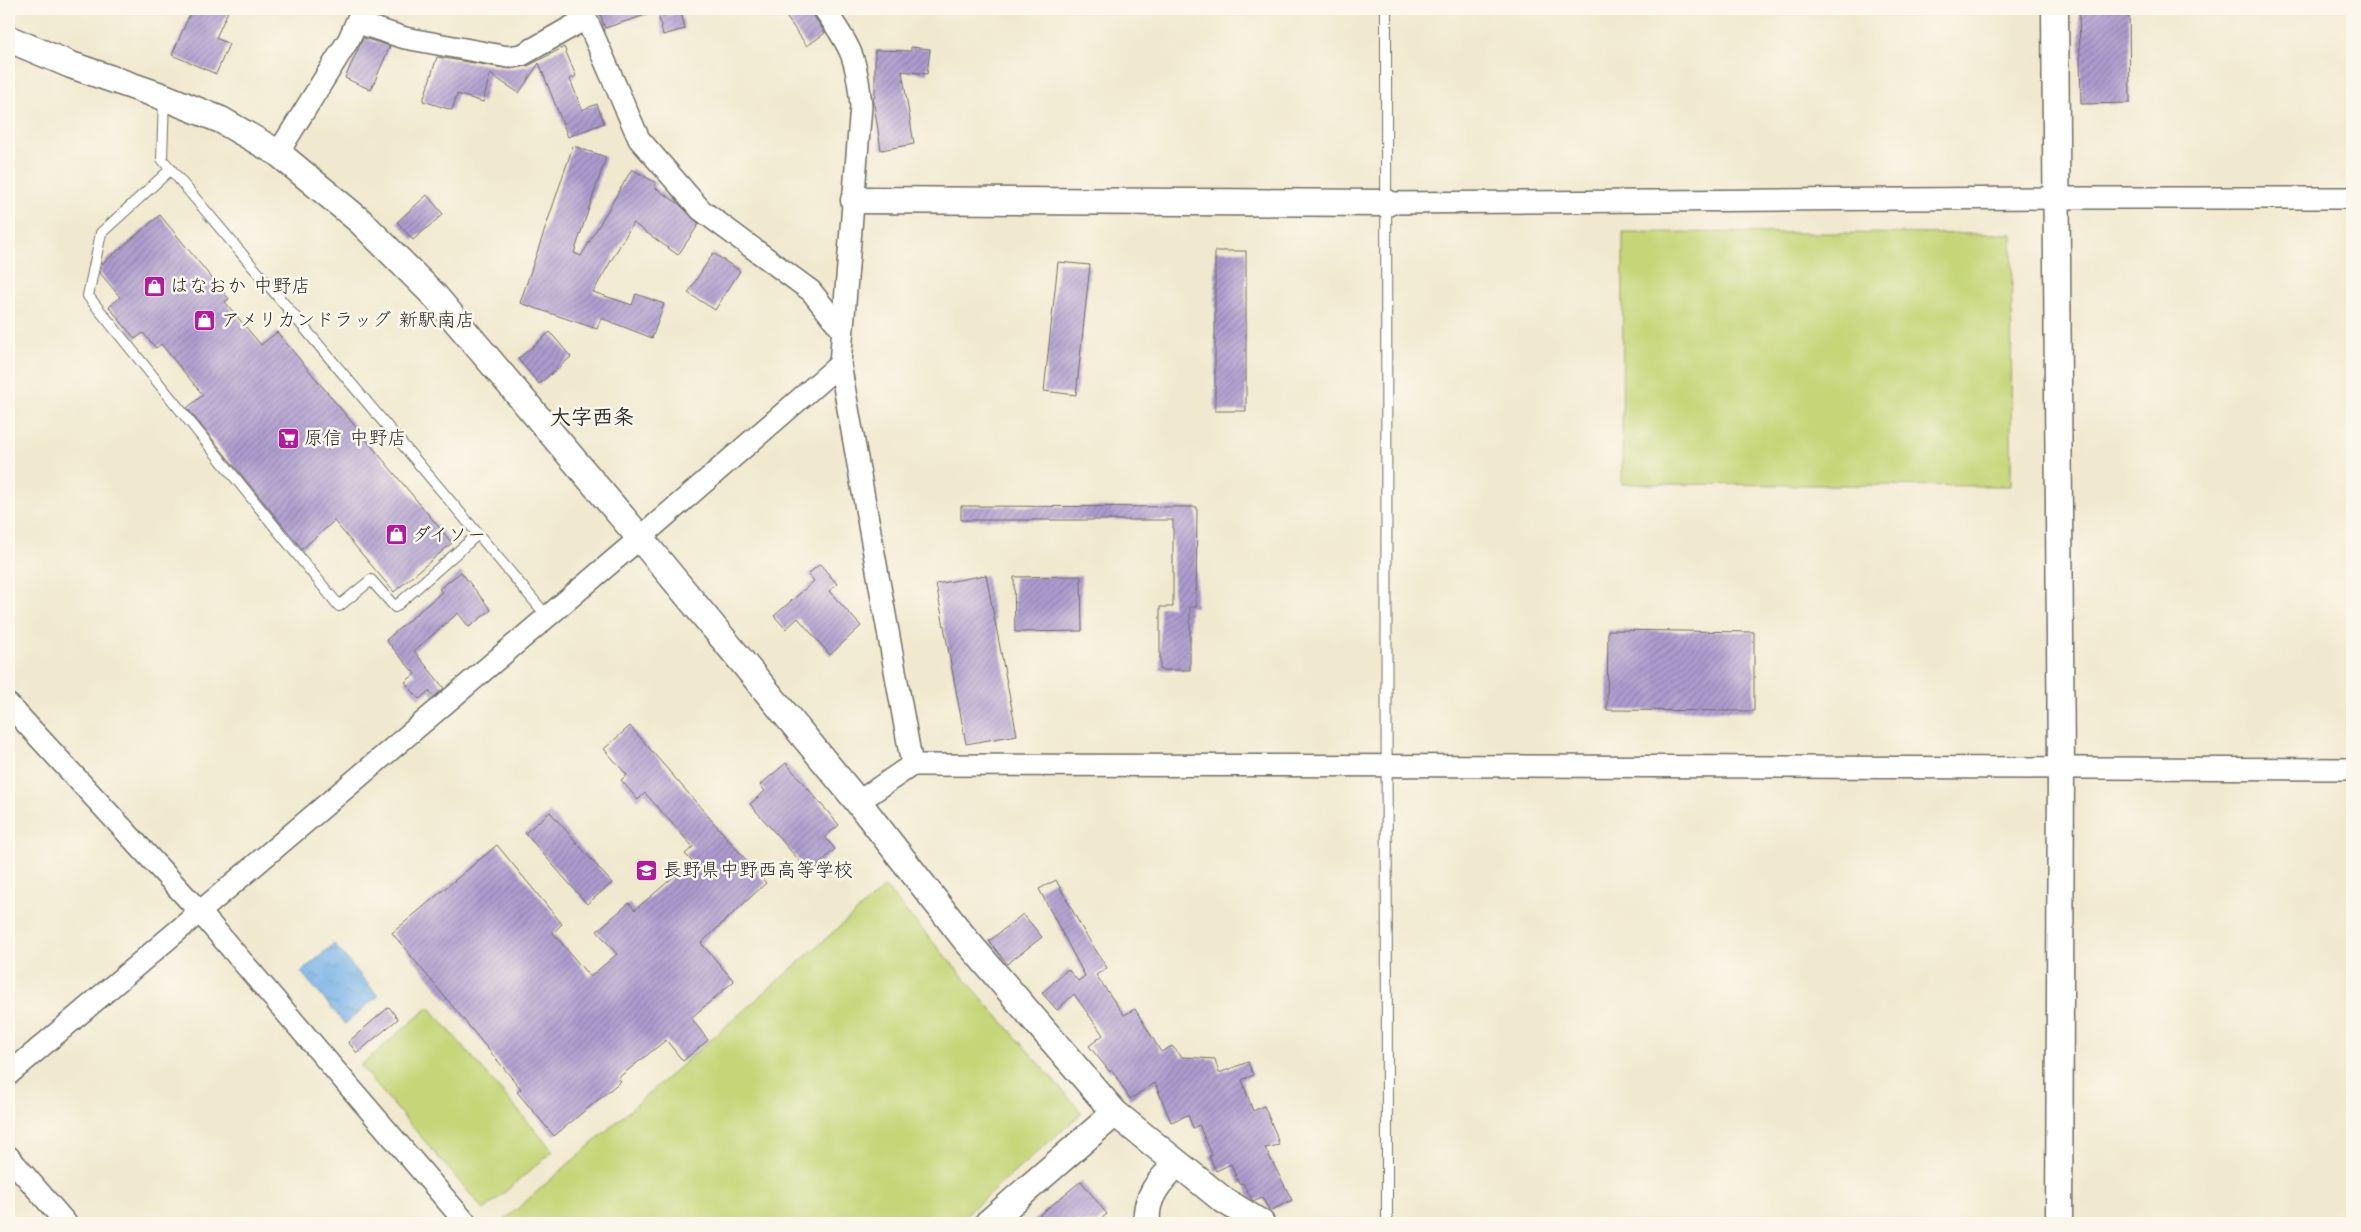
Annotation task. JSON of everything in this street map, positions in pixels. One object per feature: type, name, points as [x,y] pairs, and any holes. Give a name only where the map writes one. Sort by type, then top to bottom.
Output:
[{"type":"street","points":[[824,9],[848,44],[858,72],[861,106],[840,364],[912,765]]},
{"type":"street","points":[[2055,9],[2061,766],[2059,1223]]},
{"type":"street","points":[[278,153],[360,16],[405,38],[508,57],[522,55],[584,14],[638,139],[667,174],[701,210],[812,291],[842,330]]},
{"type":"street","points":[[9,39],[70,65],[164,97],[221,120],[278,153],[360,221],[435,296],[640,538],[858,802],[965,939],[1115,1113],[1222,1199],[1261,1223]]},
{"type":"street","points":[[854,200],[1387,203],[2056,198],[2352,198]]},
{"type":"street","points":[[9,1074],[640,538],[840,364]]},
{"type":"street","points":[[9,705],[199,911],[466,1223]]},
{"type":"street","points":[[858,802],[912,765],[1387,767],[2061,766],[2352,769]]},
{"type":"street","points":[[988,1223],[1115,1113]]},
{"type":"street","points":[[9,1157],[66,1223]]},
{"type":"street","points":[[1147,1223],[1146,1213],[1157,1182],[1177,1164]]},
{"type":"lane","points":[[1386,9],[1387,1223]]},
{"type":"lane","points":[[164,97],[162,159],[547,616]]},
{"type":"lane","points":[[170,169],[101,233],[88,296],[339,606],[371,580],[395,607],[478,534]]},
{"type":"green space","points":[[1623,232],[2012,234],[2011,486],[1622,484]]},
{"type":"green space","points":[[885,887],[1082,1113],[956,1223],[501,1223]]},
{"type":"green space","points":[[429,1007],[553,1151],[484,1210],[360,1066]]},
{"type":"water","points":[[334,944],[378,996],[345,1024],[301,972]]},
{"type":"building","points":[[192,9],[229,9],[216,38],[229,44],[216,74],[172,55]]},
{"type":"building","points":[[598,9],[655,9],[655,12],[605,28]]},
{"type":"building","points":[[794,9],[812,9],[814,16],[825,33],[807,46],[785,15]]},
{"type":"building","points":[[2079,9],[2129,9],[2130,103],[2081,104]]},
{"type":"building","points":[[681,12],[685,29],[663,35],[659,17]]},
{"type":"building","points":[[363,38],[390,46],[371,90],[345,78]]},
{"type":"building","points":[[564,47],[576,76],[570,79],[582,110],[597,104],[604,123],[568,137],[539,63],[519,93],[490,74],[483,102],[457,94],[452,110],[423,101],[437,57],[510,69],[528,66]]},
{"type":"building","points":[[911,47],[930,49],[927,74],[902,71],[914,144],[881,150],[873,97],[875,97],[875,50],[911,51]]},
{"type":"building","points":[[573,146],[606,157],[574,253],[581,256],[632,169],[656,183],[654,187],[679,204],[699,224],[678,255],[633,223],[593,292],[632,305],[636,294],[664,304],[652,338],[601,318],[597,329],[520,303]]},
{"type":"building","points":[[427,195],[443,214],[413,240],[397,222]]},
{"type":"building","points":[[160,215],[229,299],[225,302],[261,345],[277,332],[452,543],[394,592],[334,521],[302,549],[187,408],[203,395],[161,344],[156,348],[143,333],[135,339],[109,307],[120,297],[100,273],[102,264]]},
{"type":"building","points":[[1215,251],[1246,251],[1246,411],[1215,411]]},
{"type":"building","points":[[713,253],[740,271],[715,310],[688,293]]},
{"type":"building","points":[[1058,262],[1090,265],[1076,395],[1044,391]]},
{"type":"building","points":[[550,332],[571,357],[539,384],[518,359]]},
{"type":"building","points":[[961,506],[1197,507],[1196,607],[1190,607],[1190,670],[1160,670],[1160,607],[1173,607],[1173,520],[961,520]]},
{"type":"building","points":[[820,564],[837,584],[829,591],[861,626],[830,655],[798,618],[786,629],[774,616],[814,581],[808,574]]},
{"type":"building","points":[[461,572],[491,610],[469,627],[458,613],[414,651],[444,688],[434,697],[429,691],[419,699],[405,682],[415,674],[386,640],[442,592],[439,589]]},
{"type":"building","points":[[986,575],[1017,735],[966,744],[936,584]]},
{"type":"building","points":[[1081,576],[1082,631],[1015,632],[1014,577]]},
{"type":"building","points":[[1608,630],[1754,632],[1754,711],[1607,710]]},
{"type":"building","points":[[630,726],[766,883],[701,943],[734,981],[691,1018],[708,1040],[683,1061],[666,1040],[618,1078],[621,1081],[554,1136],[517,1092],[521,1089],[392,933],[497,845],[562,924],[553,933],[590,977],[617,954],[597,931],[629,903],[635,910],[692,861],[685,854],[693,847],[645,793],[638,800],[621,780],[627,775],[604,749]]},
{"type":"building","points":[[786,763],[839,825],[825,837],[835,849],[810,873],[750,804],[765,791],[760,785]]},
{"type":"building","points":[[550,812],[612,883],[587,904],[525,833]]},
{"type":"building","points":[[1056,880],[1083,930],[1107,968],[1096,975],[1124,1015],[1135,1009],[1161,1052],[1172,1046],[1182,1057],[1215,1059],[1219,1073],[1248,1062],[1253,1075],[1242,1080],[1253,1111],[1264,1106],[1276,1134],[1279,1145],[1265,1148],[1292,1200],[1270,1211],[1262,1198],[1255,1201],[1252,1200],[1243,1183],[1239,1184],[1231,1164],[1216,1171],[1209,1156],[1212,1155],[1199,1125],[1193,1128],[1188,1115],[1171,1122],[1155,1083],[1130,1099],[1112,1070],[1110,1072],[1089,1046],[1103,1035],[1074,994],[1057,1010],[1042,993],[1068,969],[1078,981],[1085,976],[1039,889]]},
{"type":"building","points":[[1023,914],[1042,937],[1007,964],[989,941]]},
{"type":"building","points":[[389,1007],[398,1019],[357,1053],[348,1042]]},
{"type":"building","points":[[1081,1181],[1107,1214],[1096,1223],[1030,1223]]},
{"type":"place","name":"はなおか 中野店","points":[[154,286]]},
{"type":"place","name":"アメリカンドラッグ 新駅南店","points":[[205,320]]},
{"type":"place","name":"原信 中野店","points":[[288,438]]},
{"type":"place","name":"ダイソー","points":[[396,535]]},
{"type":"place","name":"長野県中野西高等学校","points":[[647,870]]},
{"type":"district","name":"大字西条","points":[[592,417]]}]
